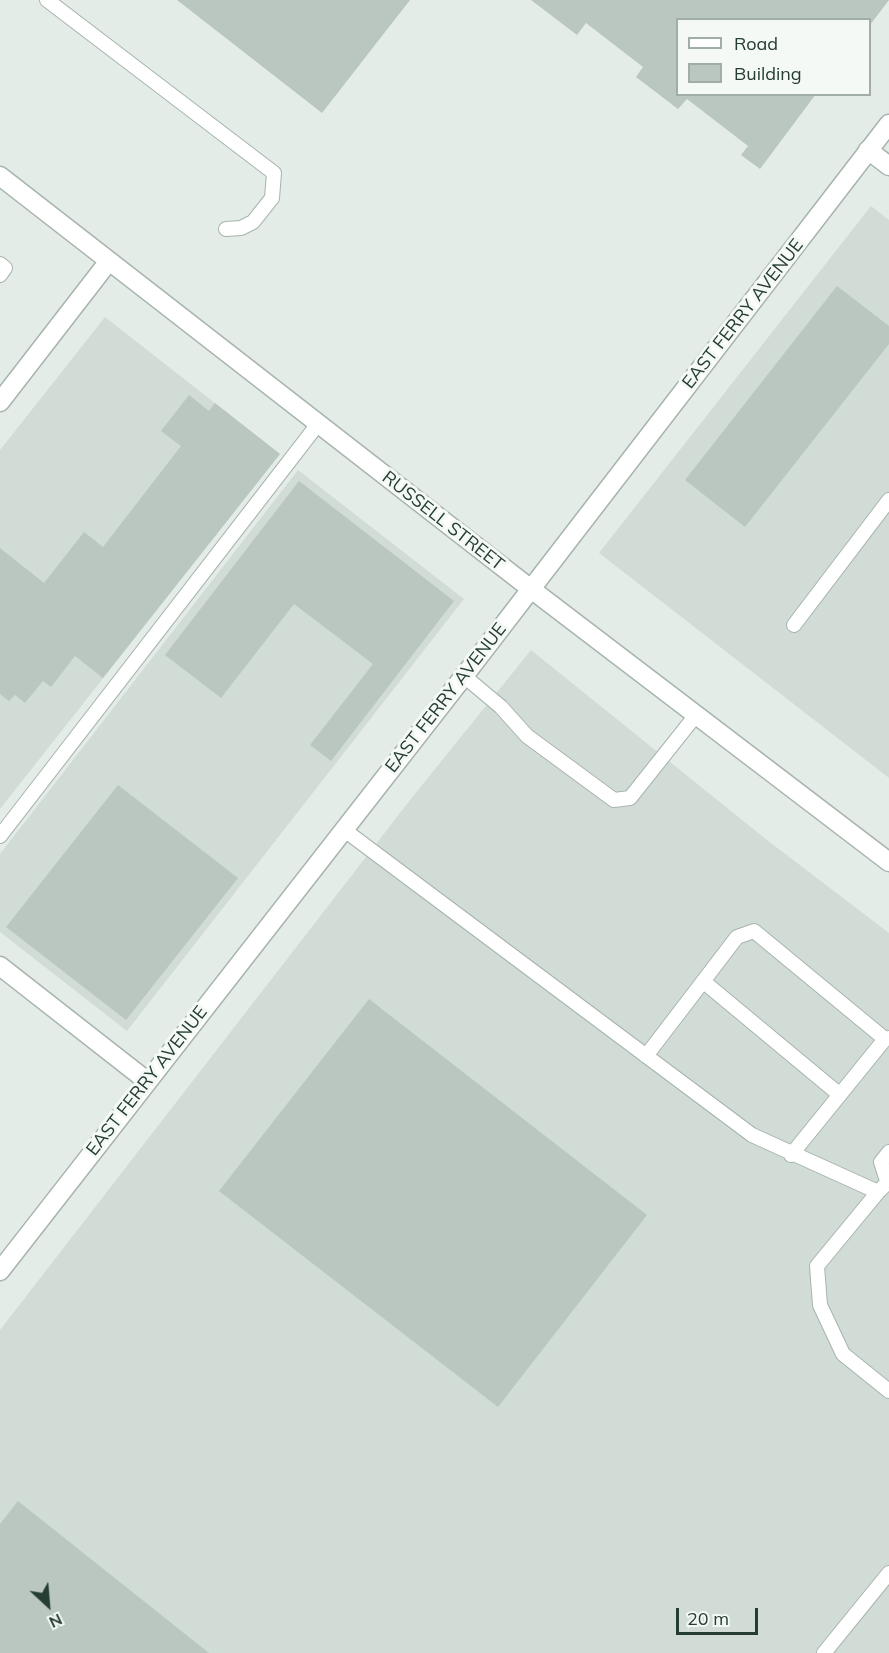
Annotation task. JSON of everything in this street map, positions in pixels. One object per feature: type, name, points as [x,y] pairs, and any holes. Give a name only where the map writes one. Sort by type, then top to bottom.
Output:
[{"type":"street","name":"EAST FERRY AVENUE","points":[[0,1271],[464,676],[889,124]]},
{"type":"street","points":[[868,150],[889,166]]},
{"type":"street","name":"RUSSELL STREET","points":[[0,176],[531,589],[889,862]]},
{"type":"street","points":[[0,402],[109,261]]},
{"type":"street","points":[[0,966],[147,1081]]},
{"type":"lane","points":[[47,0],[274,173],[272,198],[253,222],[241,228],[226,229]]},
{"type":"lane","points":[[0,264],[5,268],[0,275]]},
{"type":"lane","points":[[0,836],[318,424]]},
{"type":"lane","points":[[794,625],[889,500]]},
{"type":"lane","points":[[464,676],[501,707],[527,736],[614,800],[630,798],[696,715]]},
{"type":"lane","points":[[343,829],[752,1136],[791,1155],[885,1185]]},
{"type":"lane","points":[[646,1056],[738,937],[754,931],[887,1038],[791,1155]]},
{"type":"lane","points":[[704,982],[840,1095]]},
{"type":"lane","points":[[889,1152],[881,1162],[885,1185],[817,1266],[820,1305],[843,1354],[889,1391]]},
{"type":"lane","points":[[824,1653],[889,1573]]},
{"type":"shaded area","points":[[871,206],[889,220],[889,778],[599,553]]},
{"type":"shaded area","points":[[105,317],[280,454],[0,809],[0,450]]},
{"type":"shaded area","points":[[298,470],[464,599],[127,1031],[0,932],[0,854]]},
{"type":"shaded area","points":[[531,650],[767,840],[889,933],[889,1653],[0,1653],[0,1330],[410,800]]},
{"type":"building","points":[[177,0],[410,0],[322,113]]},
{"type":"building","points":[[531,0],[889,0],[871,24],[871,18],[676,18],[676,96],[815,96],[760,169],[741,155],[748,146],[687,99],[678,109],[636,77],[643,67],[586,23],[577,35]]},
{"type":"building","points":[[837,286],[889,326],[889,344],[745,527],[685,480]]},
{"type":"building","points":[[189,395],[209,411],[215,403],[280,454],[103,678],[75,656],[51,687],[43,681],[25,703],[15,695],[9,701],[0,694],[0,548],[44,583],[84,532],[103,547],[181,446],[161,431]]},
{"type":"building","points":[[299,481],[454,601],[331,761],[310,745],[373,664],[294,604],[221,698],[165,655]]},
{"type":"building","points":[[118,785],[238,878],[126,1020],[6,927]]},
{"type":"building","points":[[369,999],[647,1215],[498,1407],[219,1191]]},
{"type":"building","points":[[18,1501],[209,1653],[0,1653],[0,1524]]}]
